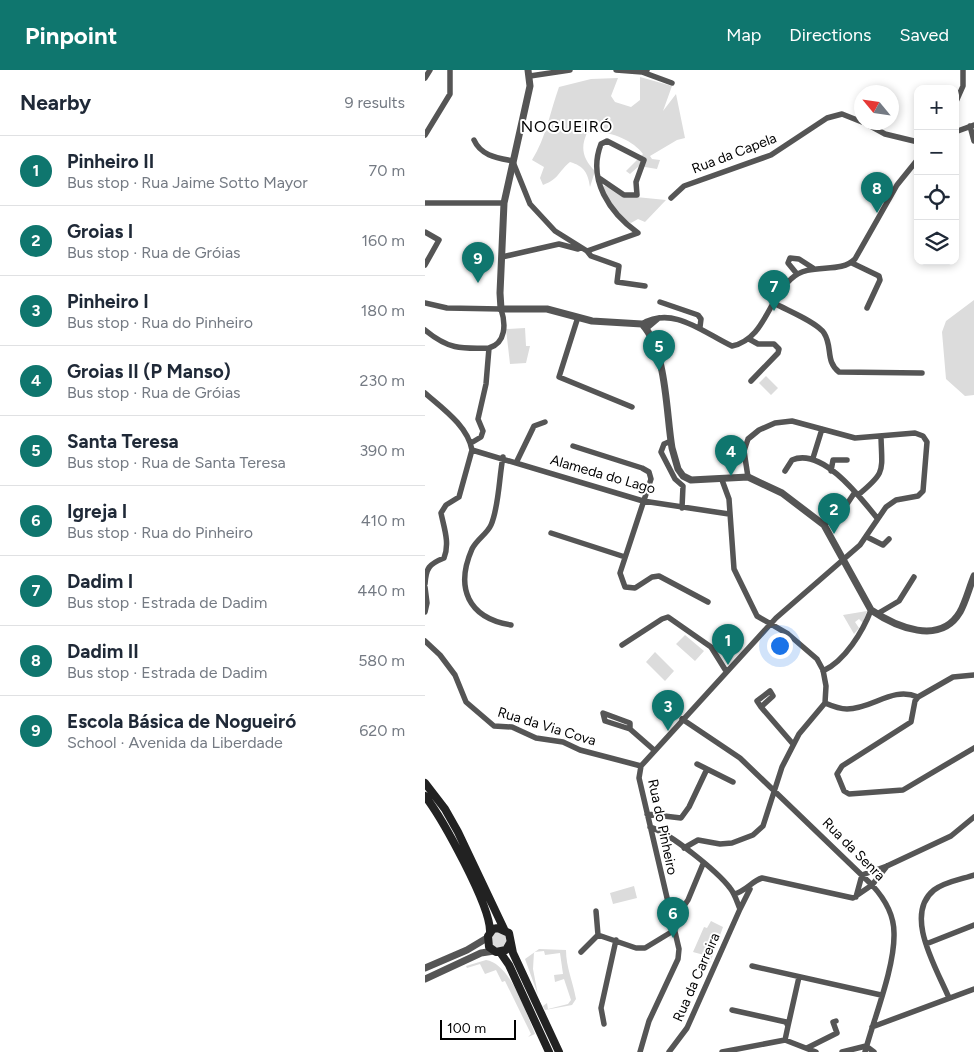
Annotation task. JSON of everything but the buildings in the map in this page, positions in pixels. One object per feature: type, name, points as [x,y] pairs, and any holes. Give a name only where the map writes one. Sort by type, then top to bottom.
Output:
[{"type":"main road","points":[[425,783],[445,809],[458,832],[504,929],[510,936],[511,943],[559,1052]]},
{"type":"main road","points":[[425,796],[453,839],[488,917],[489,947],[497,951],[509,964],[549,1052]]},
{"type":"main road","points":[[489,935],[499,928],[504,929]]},
{"type":"main road","points":[[497,951],[505,950],[511,943]]},
{"type":"street","points":[[425,78],[430,70]]},
{"type":"street","points":[[425,135],[450,94],[450,70]]},
{"type":"street","points":[[425,330],[445,345],[454,348],[489,348],[497,346],[501,341],[504,318],[501,309],[500,292],[504,203],[530,86],[529,73],[570,70]]},
{"type":"street","points":[[617,70],[644,71],[672,82]]},
{"type":"street","points":[[959,95],[963,86],[963,70]]},
{"type":"street","name":"Rua da Capela","points":[[671,198],[684,186],[771,155],[827,118],[842,114],[854,119]]},
{"type":"street","points":[[959,131],[972,126],[974,141]]},
{"type":"street","name":"Rua da Capela","points":[[877,130],[885,134],[914,141]]},
{"type":"street","points":[[474,140],[478,147],[489,155],[513,161]]},
{"type":"street","points":[[501,257],[559,244],[587,251],[638,233],[621,221],[606,200],[600,186],[599,178],[597,154],[601,144],[607,141],[644,160],[636,182],[637,195],[624,195],[599,178]]},
{"type":"street","points":[[513,161],[530,204],[555,231],[580,249]]},
{"type":"street","points":[[852,263],[897,184],[914,164]]},
{"type":"street","points":[[425,203],[504,203]]},
{"type":"street","points":[[425,232],[439,240],[425,265]]},
{"type":"street","points":[[587,251],[591,256],[619,266],[617,282],[645,286]]},
{"type":"street","points":[[797,274],[788,263],[790,258],[805,261],[813,268]]},
{"type":"street","points":[[644,327],[652,318],[677,320],[700,327],[731,346],[744,344],[789,280],[797,274],[813,268],[834,267],[852,263],[879,276],[880,280],[867,308]]},
{"type":"street","points":[[660,302],[698,315],[701,319],[700,327]]},
{"type":"street","points":[[425,303],[447,308],[547,309],[615,324],[644,327]]},
{"type":"street","points":[[774,303],[820,328],[828,342],[829,361],[839,372],[922,373]]},
{"type":"street","points":[[578,317],[559,377],[632,407]]},
{"type":"street","points":[[644,327],[658,356],[675,462],[683,476],[691,480],[722,480],[748,477],[782,493],[824,525],[874,612],[916,630],[928,631],[944,627],[959,613],[973,580]]},
{"type":"street","points":[[749,339],[758,344],[774,344],[779,349],[778,354],[751,381]]},
{"type":"street","points":[[425,612],[427,603],[426,570],[431,563],[444,558],[446,551],[447,543],[441,513],[446,505],[459,497],[471,446],[481,437],[483,431],[478,419],[486,384],[489,348]]},
{"type":"street","points":[[425,392],[463,428],[471,446]]},
{"type":"street","points":[[748,477],[745,446],[748,439],[759,430],[775,423],[792,421],[855,438],[881,437],[882,472],[878,478],[856,494],[845,507],[824,525]]},
{"type":"street","points":[[517,462],[534,426],[545,422]]},
{"type":"street","points":[[813,458],[821,430]]},
{"type":"street","name":"Rua do Pinheiro","points":[[640,1052],[649,1022],[678,959],[679,949],[673,931],[639,778],[641,766],[705,693],[770,624],[844,560],[867,537],[877,518],[896,500],[918,496],[923,491],[927,442],[923,436],[915,433],[881,437]]},
{"type":"street","points":[[671,441],[664,444],[661,452],[675,479],[683,486],[682,508]]},
{"type":"street","name":"Alameda do Lago","points":[[471,446],[643,501],[729,514]]},
{"type":"street","points":[[573,446],[643,468],[649,472],[651,479],[621,573],[625,587],[635,588],[652,577],[659,576],[708,602]]},
{"type":"street","points":[[785,471],[792,460],[805,456],[813,458],[831,471],[856,494],[877,518]]},
{"type":"street","points":[[503,457],[493,519],[488,530],[471,551],[466,583],[469,601],[475,611],[495,622],[511,625]]},
{"type":"street","points":[[831,471],[833,460],[847,460]]},
{"type":"street","points":[[684,848],[698,840],[720,844],[732,843],[753,835],[763,826],[774,789],[793,744],[825,703],[827,686],[823,670],[817,659],[801,644],[757,616],[734,569],[729,499],[722,480]]},
{"type":"street","points":[[551,533],[625,557]]},
{"type":"street","points":[[867,537],[883,545],[889,539]]},
{"type":"street","points":[[823,670],[831,667],[856,640],[874,612],[899,601],[914,577]]},
{"type":"street","points":[[622,646],[662,619],[668,617],[711,646],[726,671]]},
{"type":"street","name":"Rua da Via Cova","points":[[425,641],[446,661],[455,675],[466,702],[494,726],[512,728],[536,738],[563,742],[580,750],[641,766]]},
{"type":"street","points":[[974,675],[953,676],[918,697],[915,701],[911,722],[837,770],[837,774],[844,790],[856,794],[903,790],[974,748]]},
{"type":"street","points":[[825,703],[847,709],[902,694],[908,693],[918,697]]},
{"type":"street","points":[[761,706],[793,744]]},
{"type":"street","name":"Rua da Senra","points":[[682,719],[729,749],[774,789],[873,885],[887,906],[894,932],[892,949],[866,1049]]},
{"type":"street","points":[[630,730],[654,750]]},
{"type":"street","points":[[697,764],[733,782]]},
{"type":"street","points":[[647,814],[681,818],[689,807],[707,769]]},
{"type":"street","points":[[856,897],[862,875],[887,866],[951,836],[960,831],[974,817]]},
{"type":"street","points":[[650,827],[669,836],[725,882],[734,894],[740,909]]},
{"type":"street","points":[[672,923],[688,900],[703,864]]},
{"type":"street","points":[[734,894],[750,887],[762,878],[848,899],[856,897],[873,885],[887,866]]},
{"type":"street","points":[[949,998],[926,944],[920,923],[924,902],[937,888],[974,874]]},
{"type":"street","name":"Rua da Carreira","points":[[669,1052],[687,1028],[750,887]]},
{"type":"street","points":[[596,911],[599,935]]},
{"type":"street","points":[[926,944],[974,925]]},
{"type":"street","points":[[599,935],[636,948],[645,948],[673,931]]},
{"type":"street","points":[[425,968],[467,950],[489,935]]},
{"type":"street","points":[[581,952],[599,935]]},
{"type":"street","points":[[604,1024],[601,1008],[616,940]]},
{"type":"street","points":[[425,979],[481,953],[497,951]]},
{"type":"street","points":[[752,966],[881,995]]},
{"type":"street","points":[[785,1040],[799,977]]},
{"type":"street","points":[[872,1027],[974,989]]},
{"type":"street","points":[[732,1010],[786,1022],[788,1026]]},
{"type":"street","points":[[807,1048],[837,1033],[833,1022],[836,1021]]},
{"type":"street","points":[[722,1052],[785,1040],[816,1052]]},
{"type":"street","points":[[842,1052],[866,1049],[874,1052]]},
{"type":"shaded area","points":[[640,77],[672,86],[663,111],[676,94],[685,138],[677,140],[650,156],[652,159],[660,160],[657,169],[639,166],[630,174],[626,171],[643,154],[638,149],[618,136],[602,132],[587,133],[583,148],[585,158],[595,171],[590,187],[585,171],[570,162],[555,178],[543,185],[540,178],[544,167],[532,160],[544,134],[559,87],[591,79],[618,78],[611,96],[615,102],[631,107],[640,100]]},
{"type":"shaded area","points":[[602,185],[636,197],[666,200],[645,222],[638,219],[631,223],[617,212]]},
{"type":"shaded area","points":[[974,300],[974,395],[965,396],[946,379],[942,332],[946,321]]},
{"type":"shaded area","points":[[525,328],[526,346],[530,346],[526,363],[510,364],[506,329]]},
{"type":"shaded area","points":[[766,376],[778,388],[771,395],[759,383]]},
{"type":"shaded area","points":[[867,611],[863,623],[859,619],[855,622],[859,628],[854,634],[843,615]]},
{"type":"shaded area","points":[[685,635],[704,651],[695,661],[676,644]]},
{"type":"shaded area","points":[[655,652],[674,671],[665,681],[646,662]]},
{"type":"shaded area","points":[[634,886],[637,898],[613,904],[610,893]]},
{"type":"shaded area","points":[[711,921],[723,927],[710,963],[702,959],[704,955],[693,952],[704,927],[707,928]]},
{"type":"shaded area","points":[[496,932],[502,932],[507,937],[505,946],[496,948],[491,943],[491,937]]},
{"type":"shaded area","points":[[539,949],[566,950],[568,968],[576,999],[572,1005],[545,1010],[543,1006],[547,1003],[548,1009],[568,1004],[571,1000],[564,979],[555,982],[554,975],[563,974],[560,953],[545,955],[544,951],[535,952]]},
{"type":"shaded area","points":[[534,953],[533,969],[538,995],[525,959]]},
{"type":"shaded area","points":[[486,960],[495,963],[510,980],[522,1002],[535,1034],[528,1037],[531,1034],[505,981],[502,982],[496,970],[485,974],[480,964],[467,968],[466,966]]},
{"type":"place","name":"Dadim II","points":[[877,213]]},
{"type":"place","name":"Escola Básica de Nogueiró","points":[[478,283]]},
{"type":"place","name":"Dadim I","points":[[774,311]]},
{"type":"place","name":"Santa Teresa","points":[[659,371]]},
{"type":"place","name":"Groias II (P Manso)","points":[[731,476]]},
{"type":"place","name":"Groias I","points":[[834,534]]},
{"type":"place","name":"Pinheiro II","points":[[728,665]]},
{"type":"place","name":"Pinheiro I","points":[[668,731]]},
{"type":"place","name":"Igreja I","points":[[673,938]]},
{"type":"district","name":"NOGUEIRÓ","points":[[567,126]]}]
